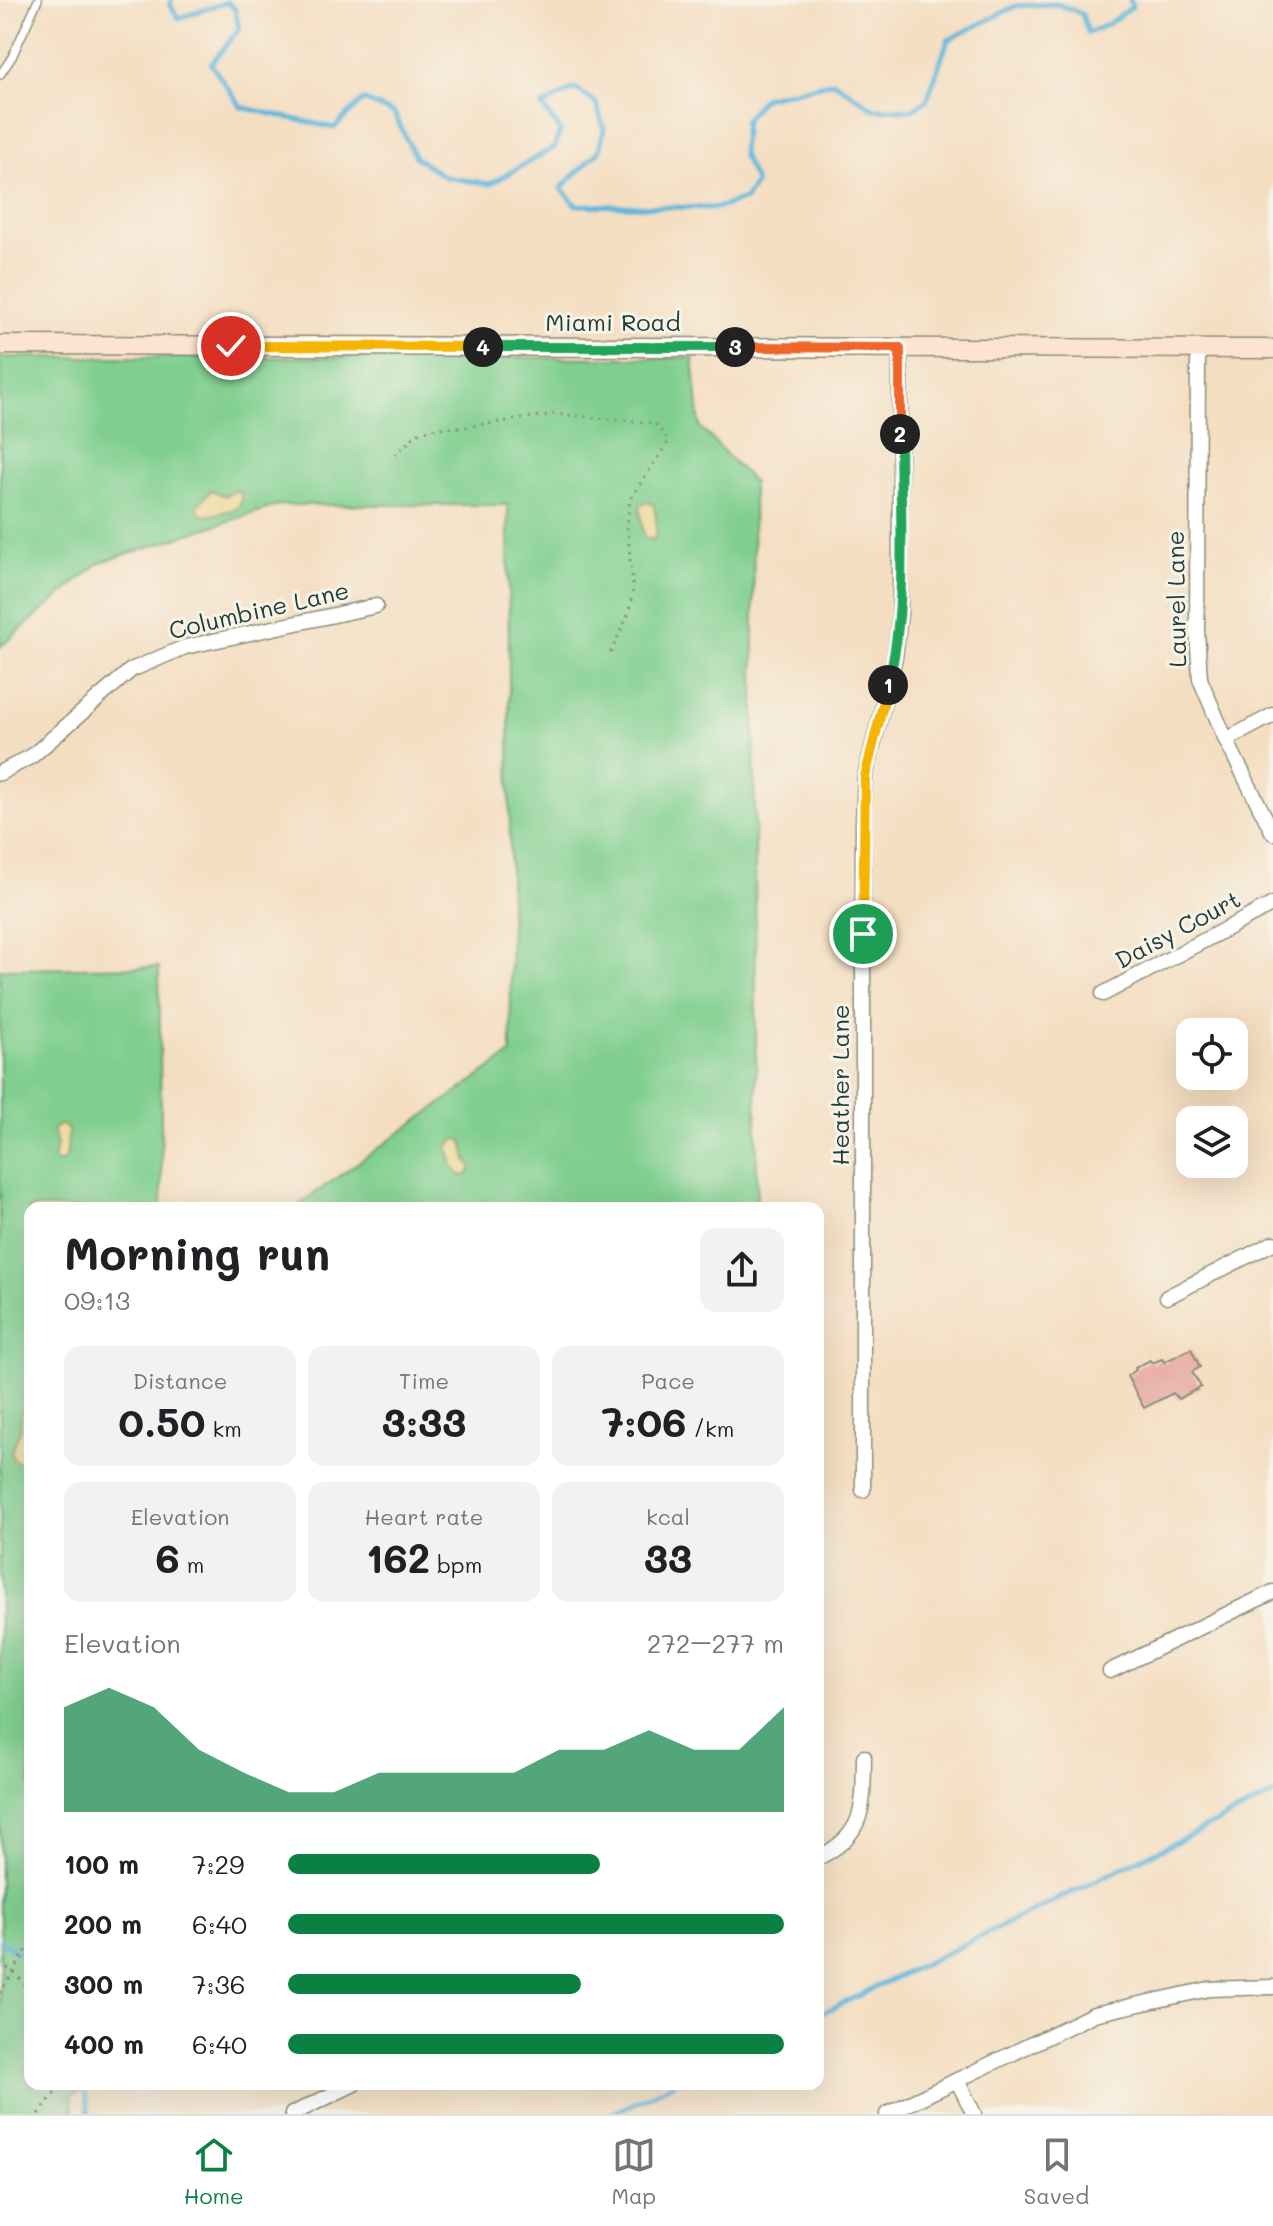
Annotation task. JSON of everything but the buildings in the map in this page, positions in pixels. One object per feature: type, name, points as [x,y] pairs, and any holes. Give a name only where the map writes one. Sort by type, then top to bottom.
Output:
[{"type":"street","name":"Miami Road","points":[[0,345],[1273,349]]},
{"type":"street","name":"Heather Lane","points":[[863,1490],[863,823],[865,777],[895,657],[900,613],[900,348]]},
{"type":"street","name":"Laurel Lane","points":[[1198,349],[1197,631],[1200,679],[1226,740],[1273,833]]},
{"type":"street","name":"Columbine Lane","points":[[0,773],[32,756],[131,670],[185,647],[376,606]]},
{"type":"street","points":[[1226,740],[1273,715]]},
{"type":"street","name":"Daisy Court","points":[[1103,994],[1273,904]]},
{"type":"street","points":[[1167,1297],[1273,1243]]},
{"type":"street","points":[[1110,1671],[1273,1592]]},
{"type":"street","points":[[824,1855],[854,1831],[863,1801],[864,1757]]},
{"type":"street","points":[[887,2114],[1094,2014],[1209,1989],[1273,1987]]},
{"type":"street","points":[[957,2080],[974,2114]]},
{"type":"street","points":[[292,2114],[342,2090]]},
{"type":"lane","points":[[0,75],[12,57],[38,0]]},
{"type":"path","points":[[395,455],[418,433],[437,428],[555,414],[655,423],[669,441],[630,499],[627,526],[633,590],[628,615],[610,654]]},
{"type":"path","points":[[0,1993],[24,1954]]},
{"type":"path","points":[[0,1964],[14,1970],[24,1982]]},
{"type":"path","points":[[39,2114],[57,2090]]},
{"type":"green space","points":[[0,357],[693,358],[700,427],[753,482],[757,1202],[302,1202],[511,1054],[508,505],[279,505],[99,563],[0,647]]},
{"type":"green space","points":[[159,967],[162,1202],[24,1202],[24,2090],[86,2090],[71,2095],[74,2114],[0,2114],[0,969]]},
{"type":"sand","points":[[211,490],[225,496],[236,490],[241,494],[237,509],[206,516],[199,513],[198,505]]},
{"type":"sand","points":[[646,502],[653,504],[654,508],[654,540],[645,538],[643,532],[639,507]]},
{"type":"sand","points":[[61,1124],[68,1130],[67,1155],[62,1162],[57,1162],[53,1159],[57,1145],[53,1129]]},
{"type":"sand","points":[[456,1139],[463,1141],[472,1168],[467,1175],[461,1176],[453,1166],[448,1146]]},
{"type":"sand","points":[[24,1410],[24,1464],[14,1459],[11,1452],[21,1428],[21,1413]]},
{"type":"waterway","points":[[171,0],[170,5],[179,18],[227,2],[235,9],[239,29],[211,64],[241,107],[334,128],[363,100],[394,113],[415,157],[445,177],[490,184],[555,147],[560,130],[542,106],[575,88],[596,103],[604,129],[599,151],[561,188],[576,205],[717,208],[745,199],[756,183],[742,154],[745,120],[763,98],[834,82],[874,109],[911,110],[927,100],[948,40],[1016,6],[1057,4],[1082,14],[1088,33],[1108,24],[1132,7],[1130,0]]},
{"type":"waterway","points":[[824,2012],[1273,1795]]},
{"type":"waterway","points":[[0,1941],[24,1956]]},
{"type":"waterway","points":[[85,2090],[89,2114]]},
{"type":"waterway","points":[[611,2114],[661,2090]]},
{"type":"route","points":[[231,346],[900,348],[900,613],[895,657],[865,777],[863,934]]}]
